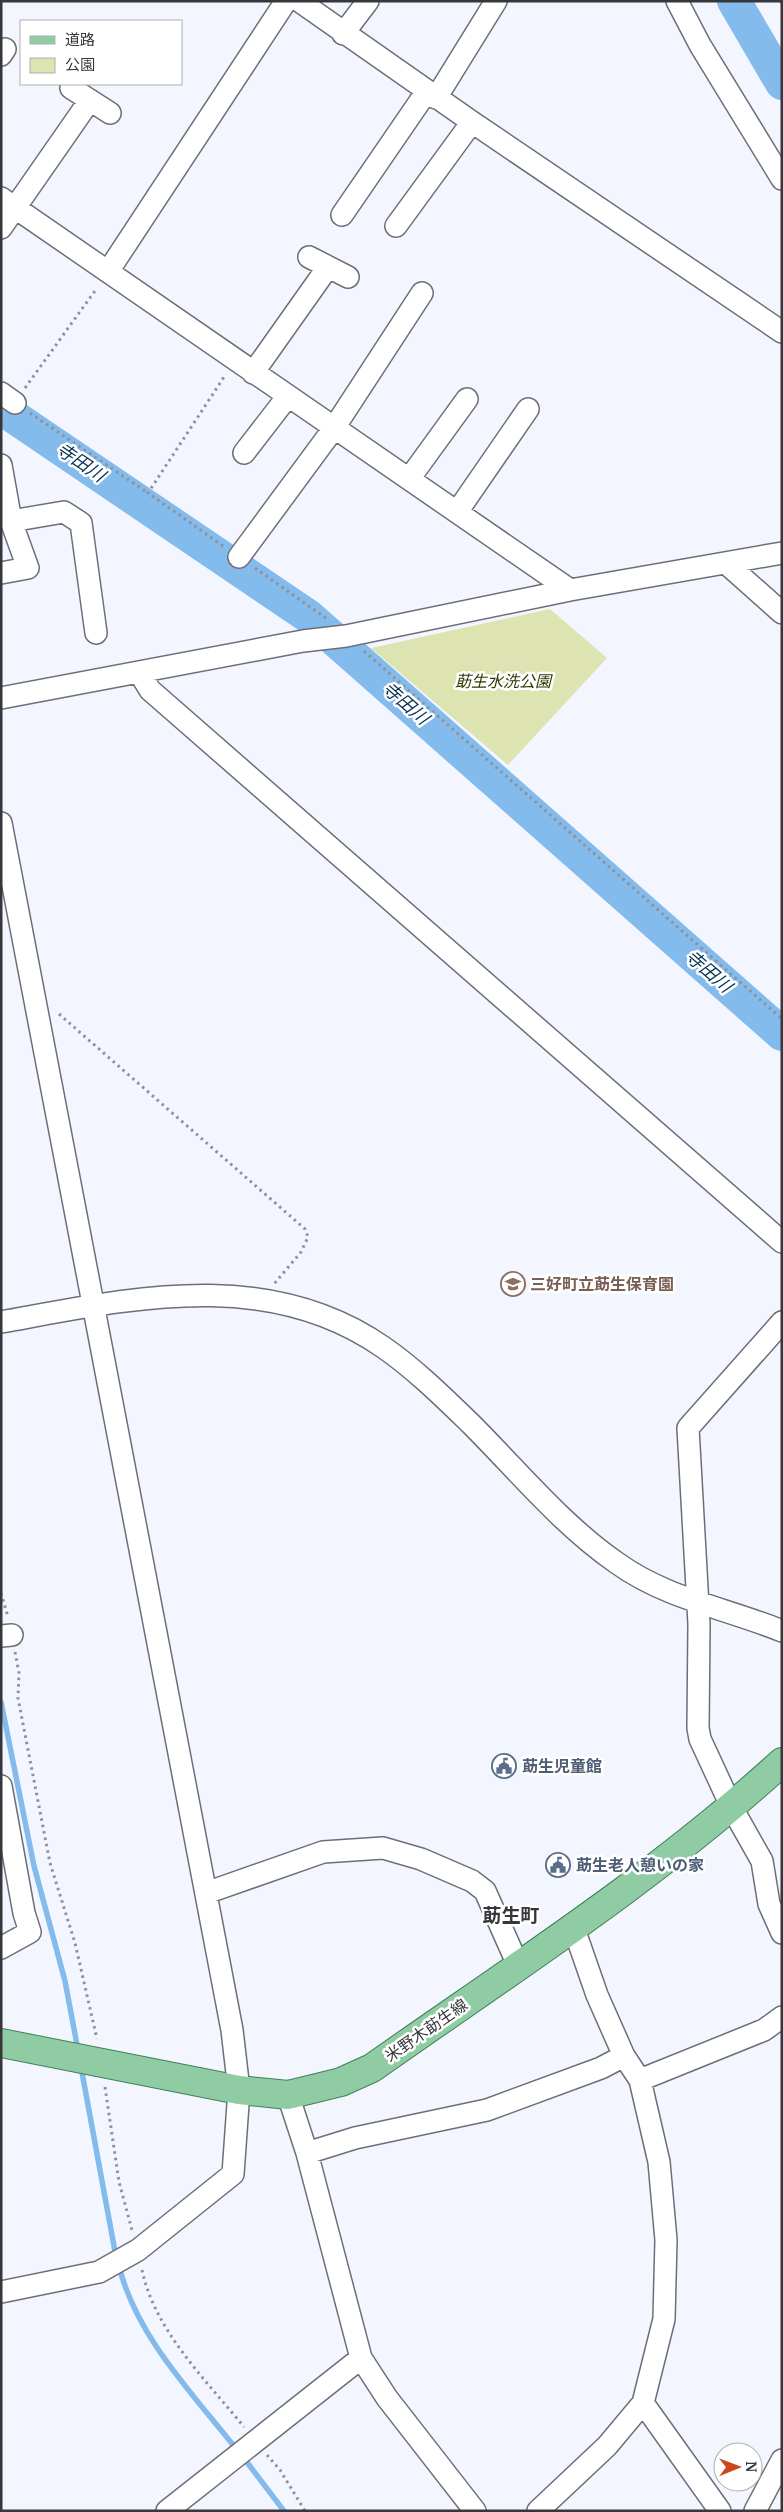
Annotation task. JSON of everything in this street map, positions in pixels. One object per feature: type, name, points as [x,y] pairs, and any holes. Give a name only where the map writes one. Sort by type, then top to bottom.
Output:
[{"type":"main road","name":"米野木莇生線","points":[[1,2043],[239,2090],[288,2095],[341,2082],[372,2068],[573,1926],[732,1808],[782,1762]]},
{"type":"street","points":[[109,270],[286,1]]},
{"type":"street","points":[[299,1],[472,122],[782,332]]},
{"type":"street","points":[[344,34],[368,1]]},
{"type":"street","points":[[342,215],[432,94],[496,1]]},
{"type":"street","points":[[677,1],[700,45],[782,179]]},
{"type":"street","points":[[71,88],[110,113]]},
{"type":"street","points":[[1,228],[8,203],[90,100]]},
{"type":"street","points":[[396,226],[472,122]]},
{"type":"street","points":[[8,203],[109,270],[235,360],[570,590]]},
{"type":"street","points":[[309,257],[348,278]]},
{"type":"street","points":[[253,372],[328,267]]},
{"type":"street","points":[[239,557],[334,428],[422,293]]},
{"type":"street","points":[[244,453],[288,396]]},
{"type":"street","points":[[409,479],[467,399]]},
{"type":"street","points":[[457,512],[528,409]]},
{"type":"street","points":[[1,465],[11,521],[28,568],[1,573]]},
{"type":"street","points":[[11,521],[64,512],[81,523],[96,633]]},
{"type":"street","points":[[1,698],[303,641],[335,638],[570,590],[728,564],[782,553]]},
{"type":"street","points":[[728,564],[782,613]]},
{"type":"street","points":[[139,672],[150,690],[782,1242]]},
{"type":"street","points":[[1,823],[232,2030],[239,2090],[233,2174],[138,2250],[99,2272],[1,2292]]},
{"type":"street","points":[[1,1322],[173,1295],[220,1296],[264,1300],[283,1304],[331,1320],[382,1346],[435,1389],[598,1550],[642,1579],[698,1604],[749,1618],[782,1631]]},
{"type":"street","points":[[782,1322],[688,1428],[698,1604],[698,1728],[700,1739],[732,1808],[762,1861],[769,1904],[782,1933]]},
{"type":"street","points":[[1,1786],[24,1912],[30,1932],[1,1948]]},
{"type":"street","points":[[206,1893],[323,1852],[383,1848],[421,1859],[472,1881],[485,1890],[518,1965]]},
{"type":"street","points":[[538,2511],[607,2446],[643,2403],[664,2318],[666,2240],[659,2162],[640,2080],[624,2056],[597,1995],[573,1926]]},
{"type":"street","points":[[640,2080],[764,2030],[782,2017]]},
{"type":"street","points":[[307,2153],[355,2138],[487,2110],[601,2068],[624,2056]]},
{"type":"street","points":[[288,2095],[307,2153],[361,2358],[387,2398],[475,2511]]},
{"type":"street","points":[[166,2511],[361,2358]]},
{"type":"street","points":[[643,2403],[720,2511]]},
{"type":"street","points":[[755,2511],[782,2460]]},
{"type":"path","points":[[109,270],[8,398],[310,605],[335,638],[782,1019]]},
{"type":"path","points":[[148,493],[235,360]]},
{"type":"path","points":[[35,1000],[46,1003],[305,1229],[308,1237],[300,1252],[264,1300]]},
{"type":"green space","name":"莇生水洗公園","points":[[550,609],[607,658],[508,765],[371,648]]},
{"type":"waterway","points":[[734,1],[782,83]]},
{"type":"waterway","name":"寺田川","points":[[1,408],[308,616],[782,1034]]},
{"type":"waterway","points":[[1,1702],[34,1866],[65,1981],[78,2050]]},
{"type":"waterway","points":[[81,2067],[116,2257]]},
{"type":"waterway","points":[[119,2266],[127,2292],[152,2340],[185,2386],[237,2450]]},
{"type":"waterway","points":[[243,2457],[284,2511]]},
{"type":"place","name":"三好町立莇生保育園","points":[[513,1284]]},
{"type":"place","name":"莇生児童館","points":[[504,1766]]},
{"type":"place","name":"莇生老人憩いの家","points":[[558,1865]]},
{"type":"district","name":"莇生町","points":[[511,1915]]}]
